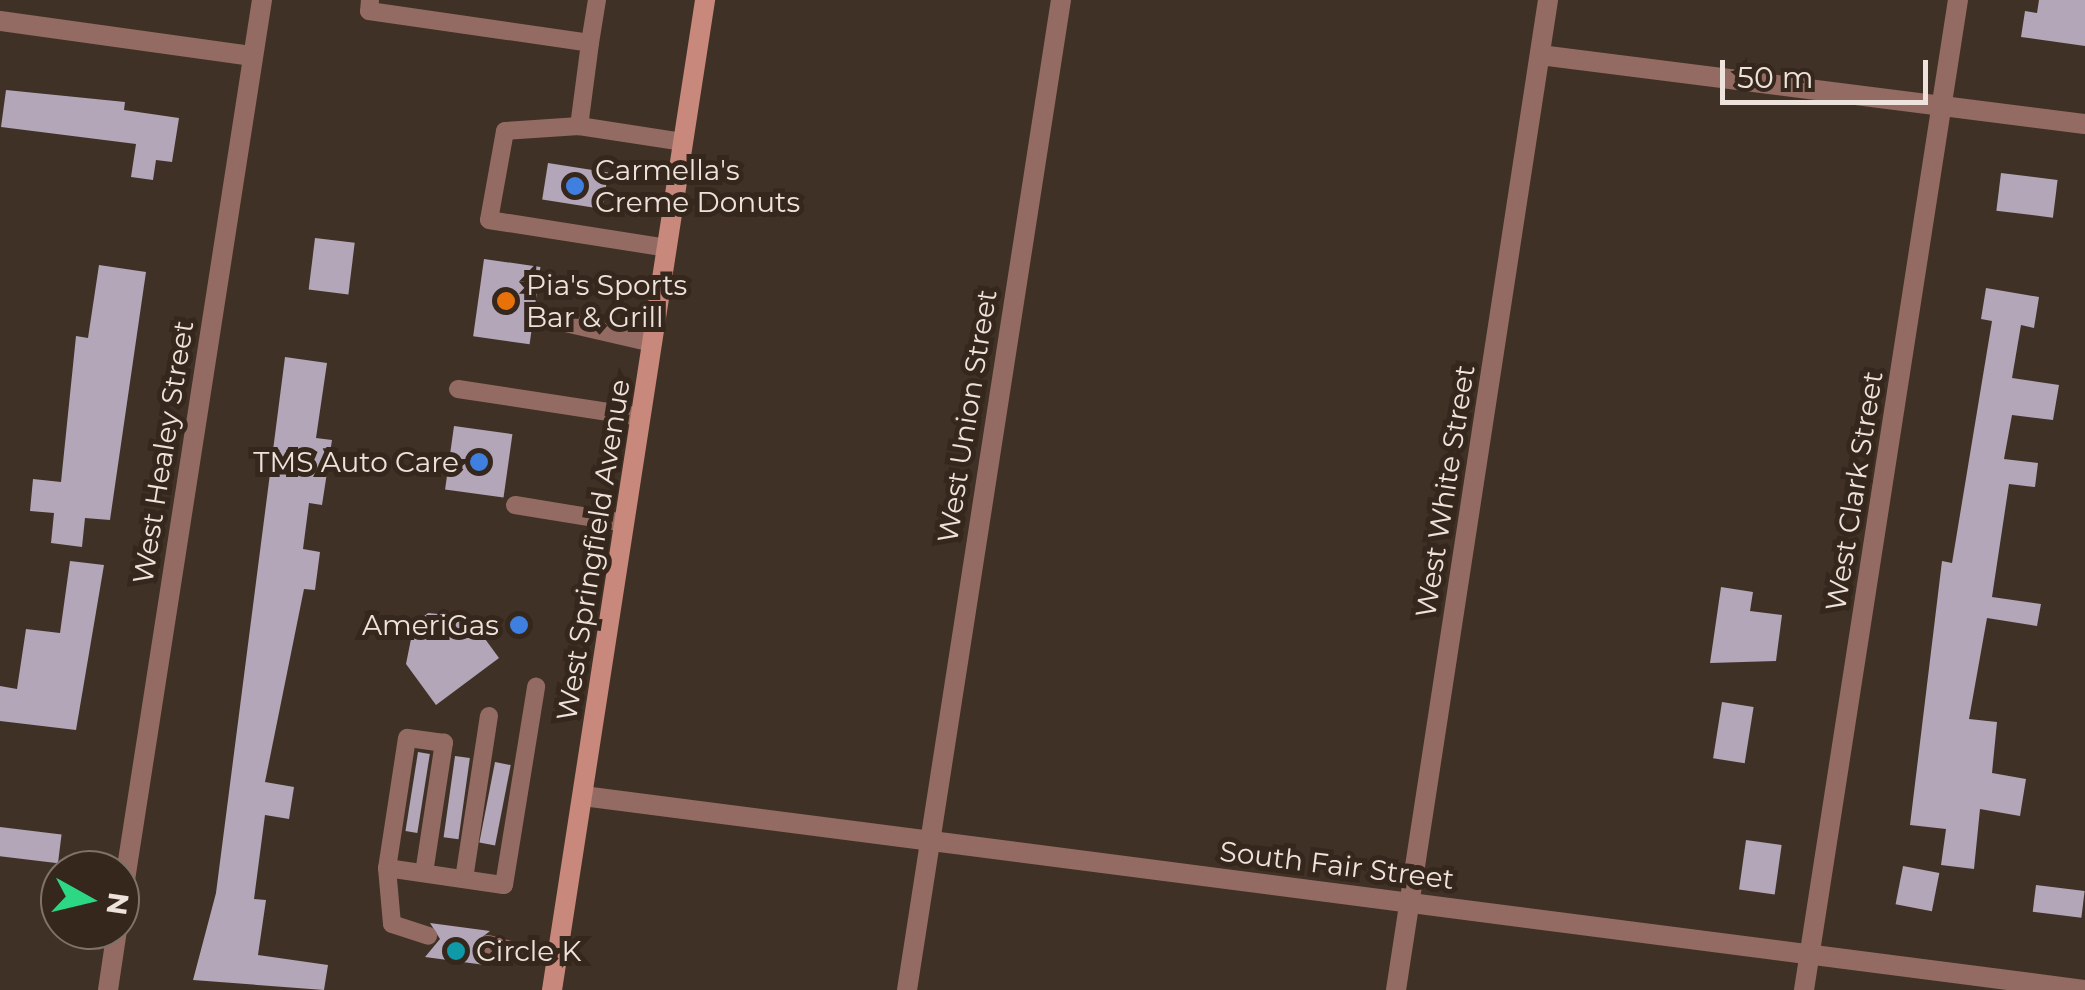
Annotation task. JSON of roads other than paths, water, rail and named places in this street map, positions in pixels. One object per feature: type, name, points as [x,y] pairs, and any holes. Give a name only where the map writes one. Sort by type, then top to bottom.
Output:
[{"type":"main road","name":"West Springfield Avenue","points":[[552,990],[706,0]]},
{"type":"street","name":"West Healey Street","points":[[130,850],[262,0]]},
{"type":"street","name":"West Union Street","points":[[907,990],[1061,0]]},
{"type":"street","name":"West White Street","points":[[1396,990],[1548,0]]},
{"type":"street","name":"West Clark Street","points":[[1804,990],[1958,0]]},
{"type":"street","points":[[0,22],[253,56]]},
{"type":"street","points":[[1540,55],[2085,124]]},
{"type":"street","name":"South Fair Street","points":[[583,796],[2085,990]]},
{"type":"street","points":[[108,990],[114,950]]},
{"type":"lane","points":[[370,0],[368,11],[590,43]]},
{"type":"lane","points":[[578,126],[597,0]]},
{"type":"lane","points":[[667,248],[489,220],[505,131],[578,126],[684,142]]},
{"type":"lane","points":[[548,319],[652,344]]},
{"type":"lane","points":[[458,388],[641,418]]},
{"type":"lane","points":[[515,505],[625,523]]},
{"type":"lane","points":[[387,868],[504,885],[536,687]]},
{"type":"lane","points":[[464,879],[489,716]]},
{"type":"lane","points":[[424,873],[444,743],[407,738],[387,868],[392,924],[428,936]]},
{"type":"lane","points":[[488,944],[514,951]]},
{"type":"place","name":"Carmella's Creme Donuts","points":[[575,186]]},
{"type":"place","name":"Pia's Sports Bar & Grill","points":[[506,301]]},
{"type":"place","name":"TMS Auto Care","points":[[479,462]]},
{"type":"place","name":"AmeriGas","points":[[519,625]]},
{"type":"place","name":"Circle K","points":[[456,951]]}]
